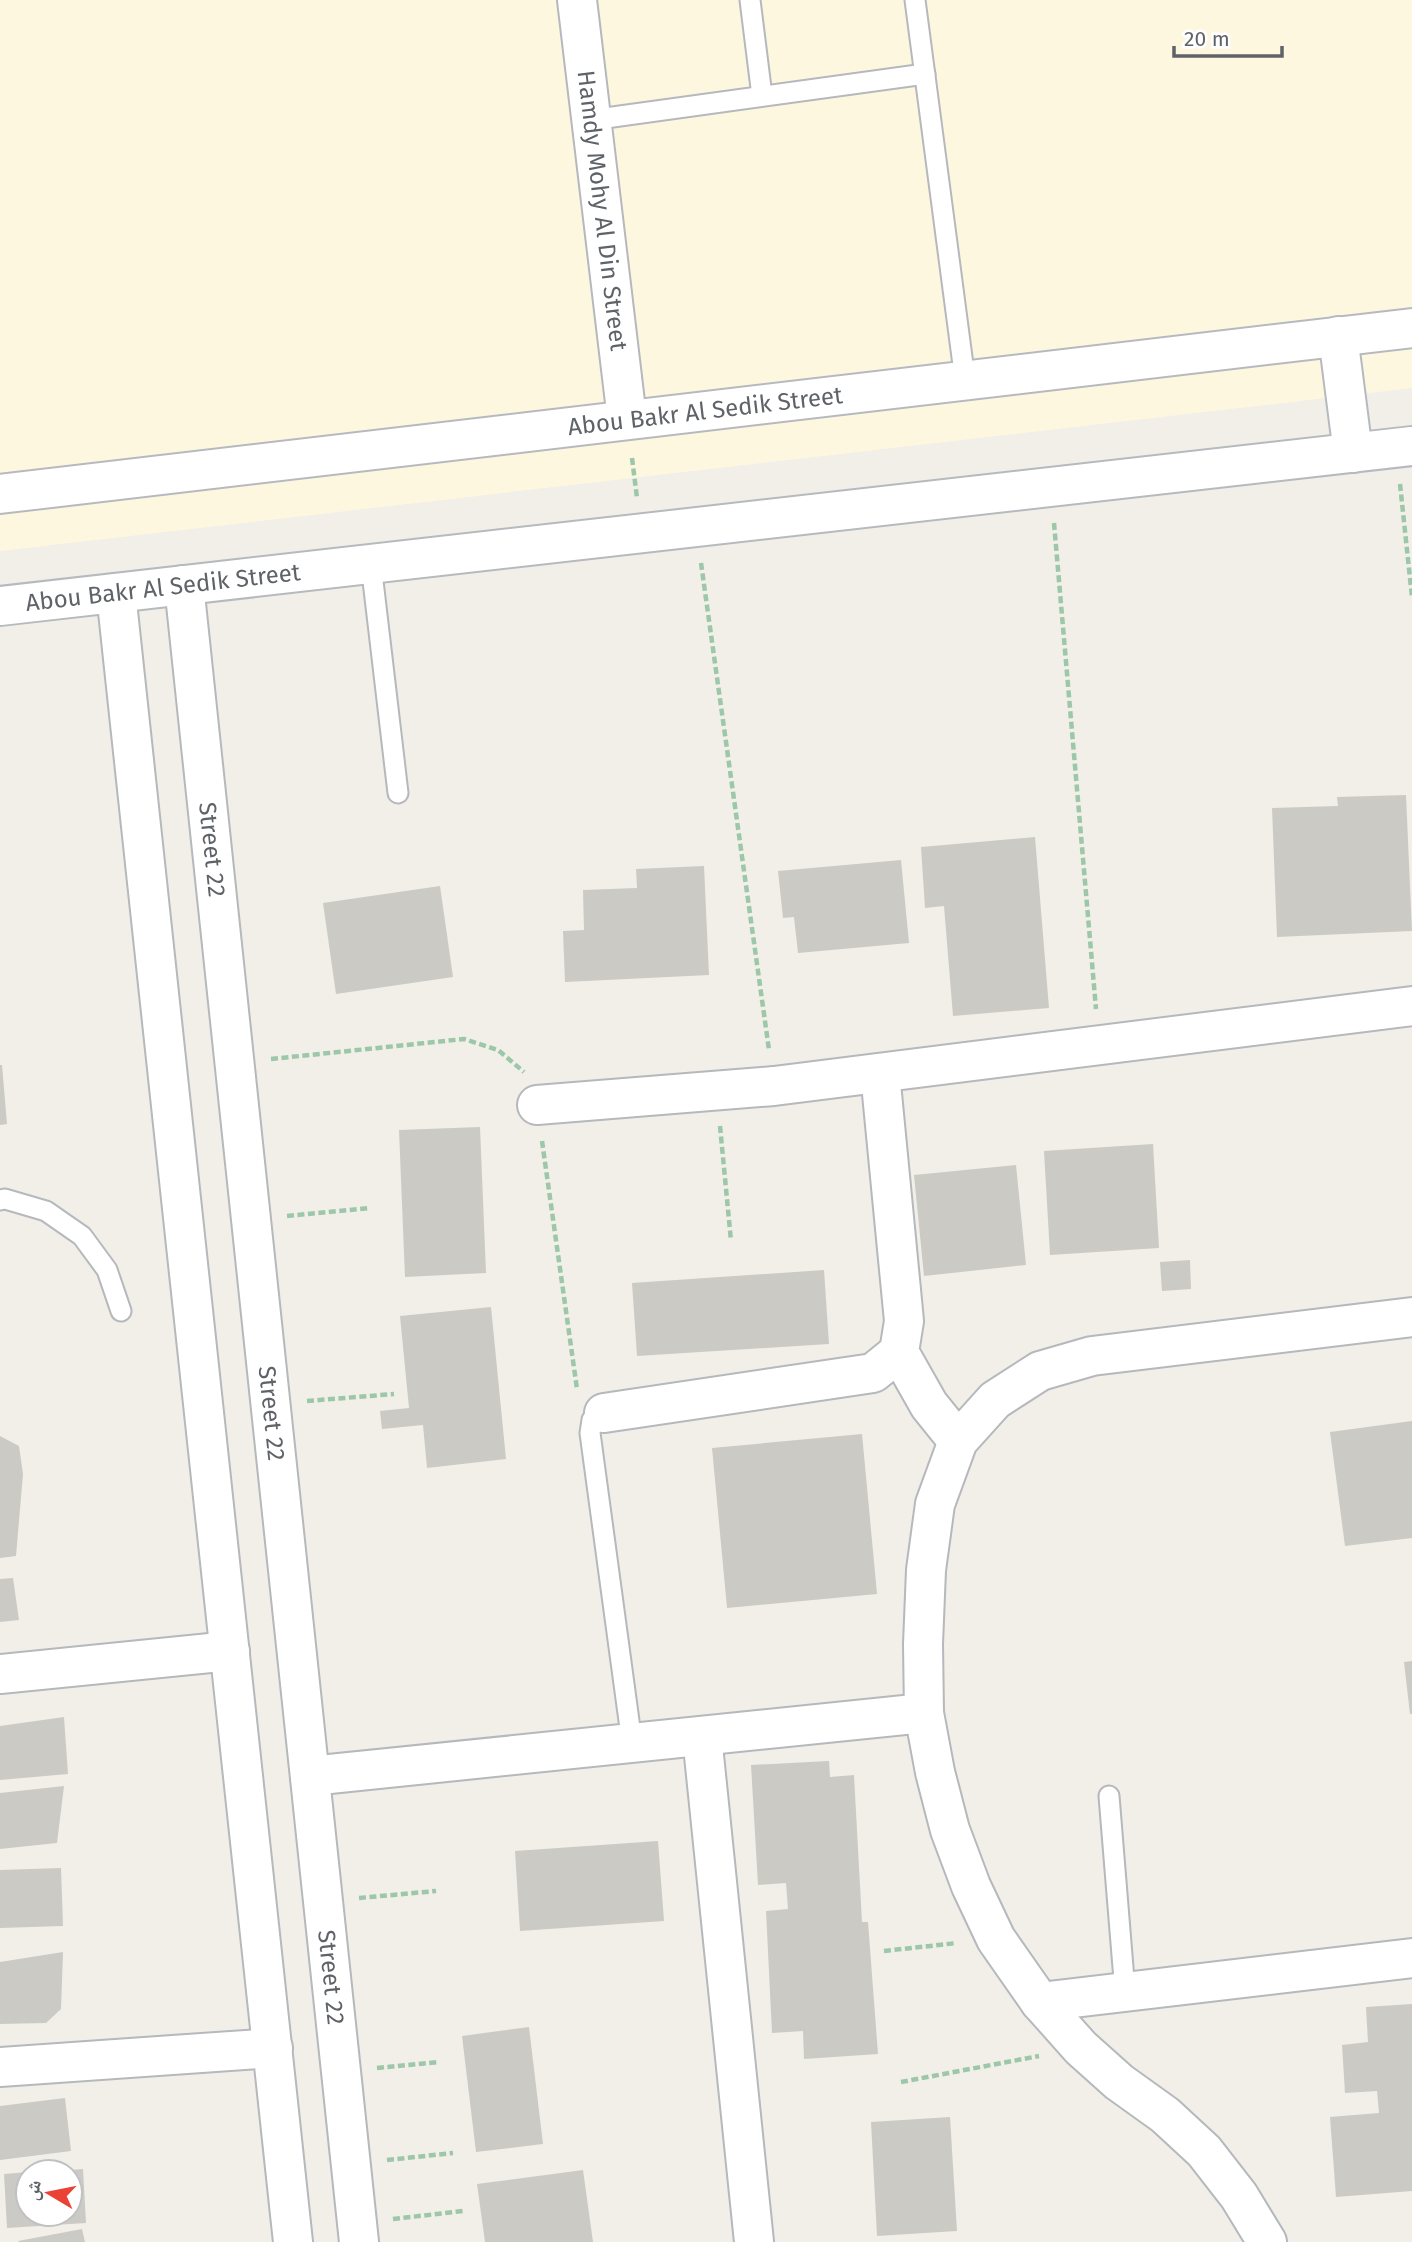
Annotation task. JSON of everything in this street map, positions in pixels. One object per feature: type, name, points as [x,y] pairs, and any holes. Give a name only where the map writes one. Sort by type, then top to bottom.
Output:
[{"type":"street","name":"Hamdy Mohy Al Din Street","points":[[577,0],[626,419]]},
{"type":"street","name":"Abou Bakr Al Sedik Street","points":[[0,494],[1412,328]]},
{"type":"street","points":[[1338,336],[1353,453]]},
{"type":"street","name":"Abou Bakr Al Sedik Street","points":[[0,606],[1404,447]]},
{"type":"street","name":"Street 22","points":[[184,585],[358,2232]]},
{"type":"street","points":[[116,593],[293,2242]]},
{"type":"street","points":[[537,1105],[774,1086],[1412,1006]]},
{"type":"street","points":[[880,1073],[904,1321],[899,1352],[929,1405],[958,1441]]},
{"type":"street","points":[[1267,2242],[1239,2196],[1204,2151],[1165,2115],[1119,2082],[1081,2048],[1040,2002],[996,1939],[971,1886],[950,1830],[924,1713],[926,1570],[935,1504],[958,1441],[995,1400],[1040,1371],[1092,1356],[1412,1317]]},
{"type":"street","points":[[598,1416],[873,1373],[899,1352]]},
{"type":"street","points":[[0,1674],[230,1651]]},
{"type":"street","points":[[310,1776],[924,1713]]},
{"type":"street","points":[[702,1736],[754,2242]]},
{"type":"street","points":[[1040,2002],[1412,1958]]},
{"type":"street","points":[[0,2067],[272,2048]]},
{"type":"lane","points":[[750,0],[762,96]]},
{"type":"lane","points":[[915,0],[965,380]]},
{"type":"lane","points":[[591,120],[925,74]]},
{"type":"lane","points":[[371,564],[398,793]]},
{"type":"lane","points":[[0,1200],[5,1199],[46,1211],[82,1236],[107,1270],[121,1311]]},
{"type":"lane","points":[[598,1416],[590,1433],[632,1743]]},
{"type":"lane","points":[[1109,1796],[1125,1992]]},
{"type":"path","points":[[626,419],[642,533]]},
{"type":"path","points":[[1404,447],[1412,597]]},
{"type":"path","points":[[1051,487],[1099,1046]]},
{"type":"path","points":[[696,527],[774,1086]]},
{"type":"path","points":[[234,1062],[464,1039],[498,1050],[525,1073],[537,1105],[578,1401],[584,1412],[598,1416]]},
{"type":"path","points":[[717,1090],[731,1241]]},
{"type":"path","points":[[251,1219],[370,1208]]},
{"type":"path","points":[[271,1405],[394,1394]]},
{"type":"path","points":[[323,1902],[436,1891]]},
{"type":"path","points":[[884,1951],[996,1939]]},
{"type":"path","points":[[901,2082],[1081,2048]]},
{"type":"path","points":[[341,2071],[439,2062]]},
{"type":"path","points":[[351,2163],[453,2153]]},
{"type":"path","points":[[358,2232],[463,2211]]},
{"type":"shaded area","points":[[0,0],[1412,0],[1412,388],[0,551]]},
{"type":"building","points":[[1406,795],[1412,931],[1277,937],[1272,808],[1338,806],[1337,797]]},
{"type":"building","points":[[1035,837],[1049,1008],[953,1016],[944,906],[925,908],[921,847]]},
{"type":"building","points":[[901,860],[909,943],[798,953],[794,917],[783,918],[778,871]]},
{"type":"building","points":[[704,866],[709,975],[565,982],[563,931],[584,930],[583,890],[637,888],[636,869]]},
{"type":"building","points":[[440,886],[453,977],[336,994],[323,903]]},
{"type":"building","points":[[0,1065],[7,1124],[0,1125]]},
{"type":"building","points":[[480,1127],[486,1273],[405,1277],[399,1130]]},
{"type":"building","points":[[1153,1144],[1159,1248],[1050,1255],[1044,1151]]},
{"type":"building","points":[[1016,1165],[1026,1265],[924,1276],[914,1175]]},
{"type":"building","points":[[1190,1260],[1191,1289],[1162,1291],[1160,1262]]},
{"type":"building","points":[[824,1270],[829,1344],[637,1356],[632,1283]]},
{"type":"building","points":[[491,1307],[506,1459],[427,1468],[423,1425],[382,1429],[380,1411],[409,1408],[400,1316]]},
{"type":"building","points":[[1412,1421],[1412,1538],[1345,1546],[1330,1432]]},
{"type":"building","points":[[862,1434],[877,1594],[727,1608],[712,1448]]},
{"type":"building","points":[[0,1436],[19,1446],[23,1474],[16,1556],[0,1558]]},
{"type":"building","points":[[13,1578],[19,1620],[0,1622],[0,1579]]},
{"type":"building","points":[[1412,1661],[1412,1714],[1410,1714],[1404,1662]]},
{"type":"building","points":[[64,1717],[68,1774],[0,1780],[0,1726]]},
{"type":"building","points":[[829,1761],[830,1777],[854,1775],[862,1922],[868,1922],[878,2054],[804,2059],[803,2031],[772,2033],[766,1911],[788,1909],[786,1883],[758,1885],[751,1765]]},
{"type":"building","points":[[64,1786],[57,1843],[0,1849],[0,1793]]},
{"type":"building","points":[[658,1841],[664,1921],[520,1931],[515,1851]]},
{"type":"building","points":[[61,1868],[63,1926],[0,1928],[0,1870]]},
{"type":"building","points":[[63,1952],[61,2009],[46,2023],[0,2024],[0,1962]]},
{"type":"building","points":[[1412,2004],[1412,2191],[1336,2197],[1330,2117],[1379,2113],[1377,2091],[1345,2093],[1342,2045],[1368,2042],[1366,2007]]},
{"type":"building","points":[[529,2027],[543,2144],[476,2152],[462,2036]]},
{"type":"building","points":[[65,2098],[71,2151],[0,2160],[0,2106]]},
{"type":"building","points":[[950,2117],[957,2231],[877,2236],[871,2122]]},
{"type":"building","points":[[583,2170],[593,2242],[485,2242],[477,2184]]},
{"type":"building","points":[[14,2173],[14,2228],[7,2228],[4,2174]]},
{"type":"building","points":[[84,2187],[86,2223],[84,2223]]},
{"type":"building","points":[[82,2229],[85,2242],[18,2241]]}]
